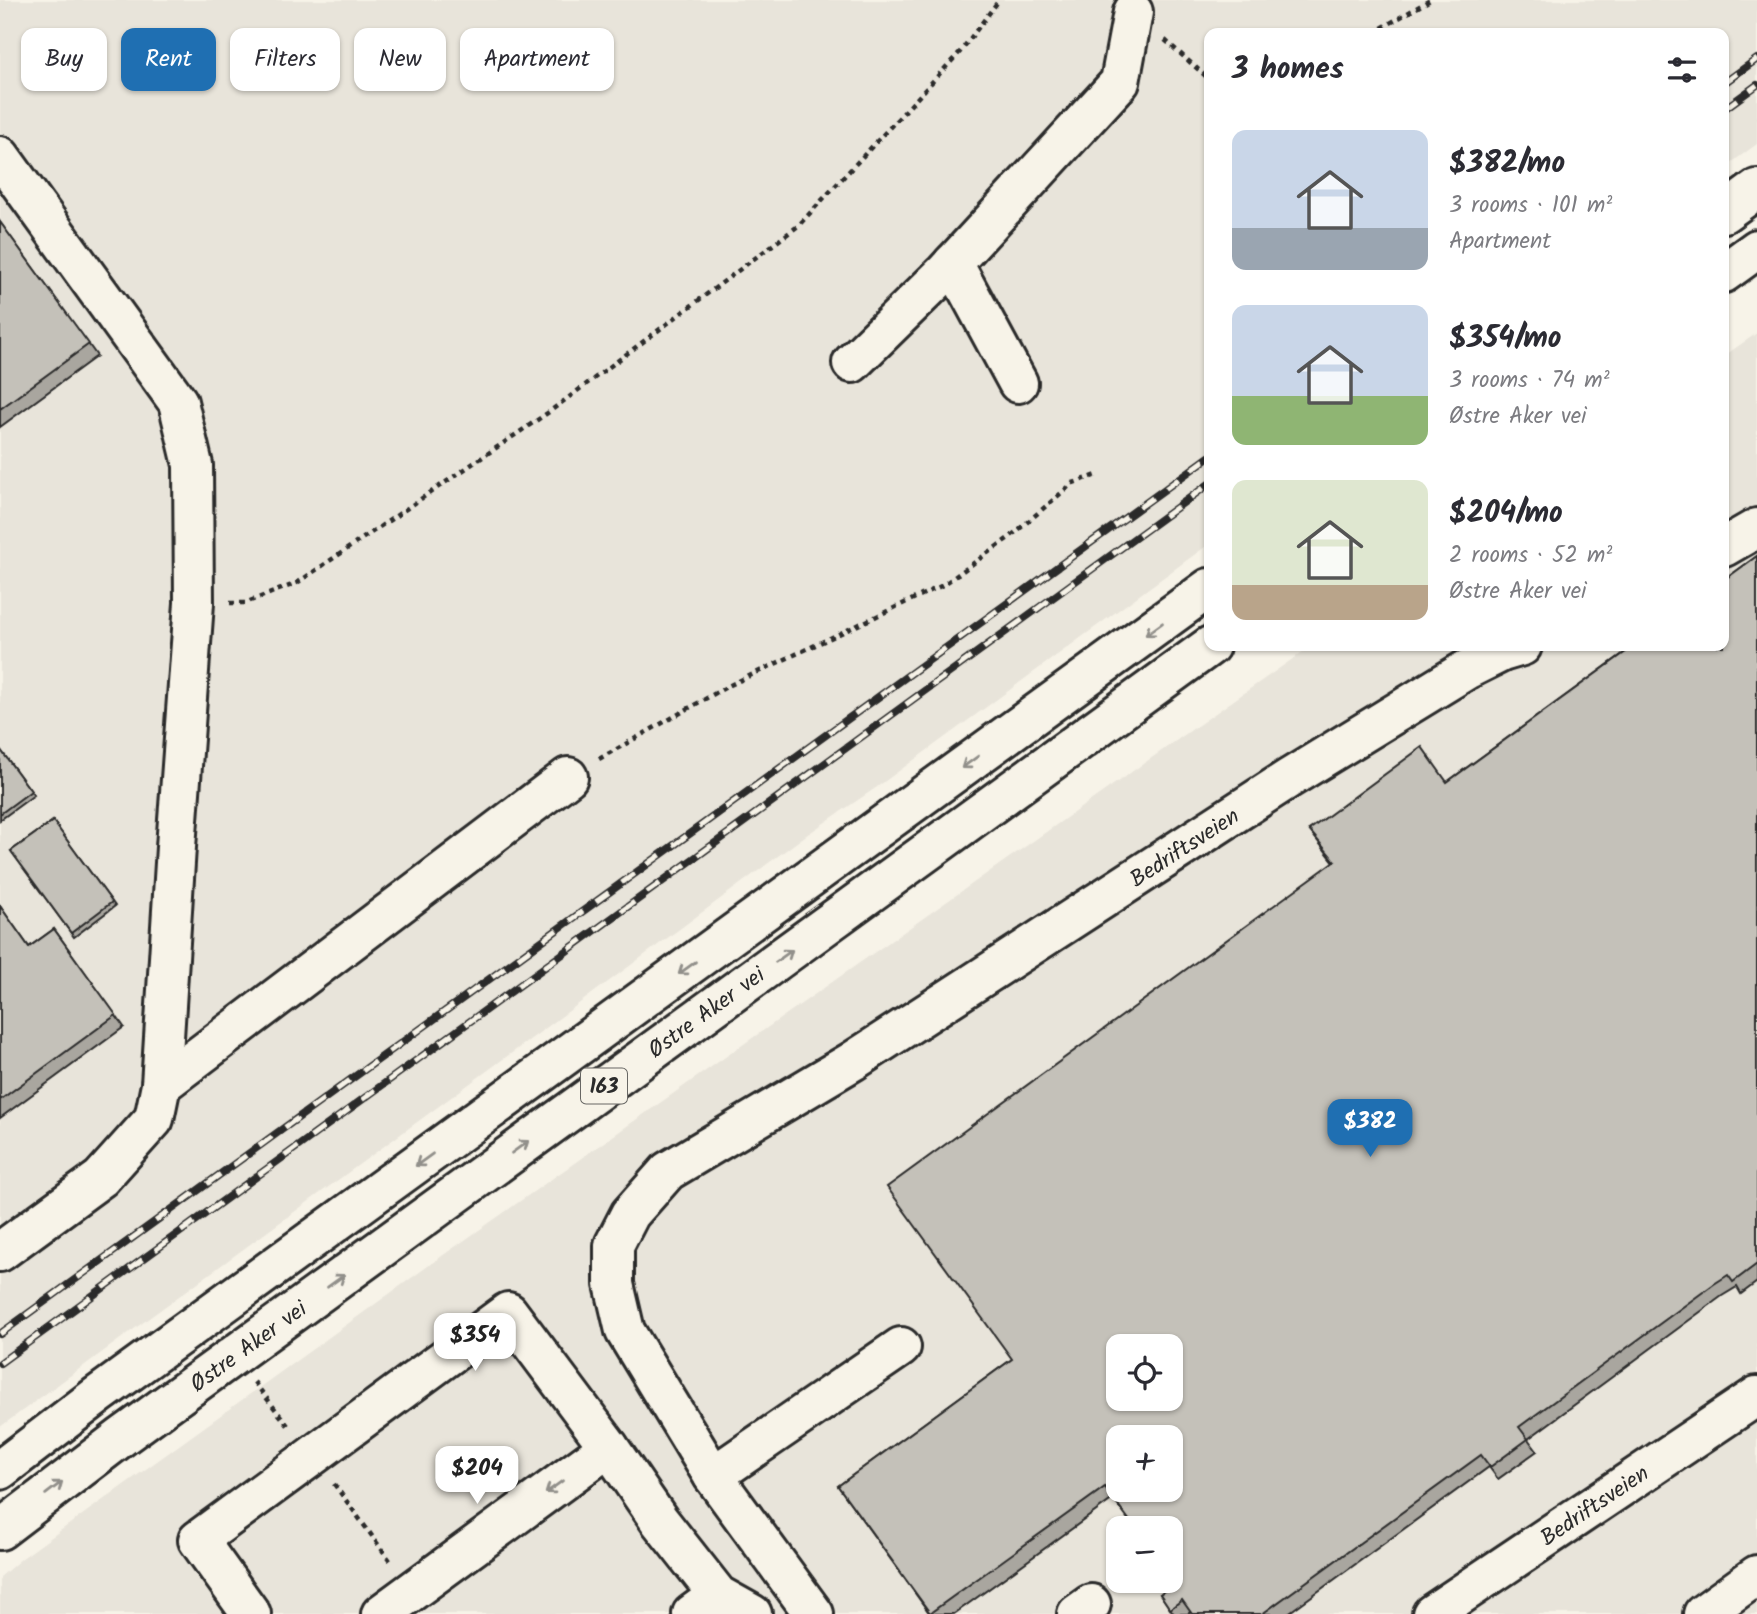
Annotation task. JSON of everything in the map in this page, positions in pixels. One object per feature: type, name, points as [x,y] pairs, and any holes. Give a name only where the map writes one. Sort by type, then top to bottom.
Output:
[{"type":"main road","points":[[852,363],[953,263],[1120,82],[1133,12]]},
{"type":"main road","points":[[0,156],[178,402],[193,465],[194,603],[162,1085],[154,1119],[102,1178],[0,1252]]},
{"type":"main road","points":[[1729,209],[1757,189]]},
{"type":"main road","points":[[1729,269],[1757,248]]},
{"type":"main road","points":[[953,263],[1018,383]]},
{"type":"main road","points":[[1729,544],[1757,528]]},
{"type":"main road","name":"Østre Aker vei","points":[[0,1470],[98,1395],[1204,593]]},
{"type":"main road","name":"Østre Aker vei","points":[[0,1530],[123,1436],[1204,650]]},
{"type":"main road","name":"Bedriftsveien","points":[[814,1614],[713,1476],[625,1331],[614,1284],[614,1245],[631,1214],[668,1171],[853,1061],[1299,772],[1466,670],[1505,651]]},
{"type":"main road","points":[[162,1085],[568,777]]},
{"type":"main road","points":[[251,1614],[198,1540],[508,1312],[609,1447],[659,1520],[705,1604],[752,1614]]},
{"type":"main road","points":[[713,1476],[901,1347]]},
{"type":"main road","name":"Bedriftsveien","points":[[1432,1614],[1757,1396]]},
{"type":"main road","points":[[381,1614],[609,1447]]},
{"type":"main road","points":[[1703,1614],[1757,1575]]},
{"type":"path","points":[[194,603],[245,603],[297,583],[549,412],[798,226],[960,52],[999,0]]},
{"type":"path","points":[[1382,28],[1430,0]]},
{"type":"path","points":[[568,777],[728,686],[943,585],[1010,537],[1073,483],[1100,474]]},
{"type":"path","points":[[249,1376],[312,1455],[411,1591]]},
{"type":"shaded area","points":[[0,0],[1757,0],[1757,144],[1729,164],[1729,28],[1204,28],[1204,548],[877,787],[805,836],[0,1427]]},
{"type":"shaded area","points":[[1757,333],[1757,1614],[0,1614],[0,1577],[21,1559],[442,1256],[1304,651],[1729,651],[1729,353]]},
{"type":"building","points":[[0,222],[89,344],[0,409]]},
{"type":"building","points":[[1757,556],[1757,1264],[1733,1282],[1728,1275],[1714,1284],[1519,1427],[1528,1439],[1490,1467],[1481,1455],[1262,1614],[1192,1614],[1182,1600],[1170,1609],[1160,1594],[1183,1593],[1183,1516],[1126,1516],[1116,1502],[1183,1502],[1183,1425],[1106,1425],[1106,1488],[930,1613],[838,1486],[1012,1359],[887,1187],[1335,861],[1309,830],[1422,747],[1447,782],[1627,651],[1729,651],[1729,576]]},
{"type":"building","points":[[0,749],[31,791],[0,814]]},
{"type":"building","points":[[53,821],[112,902],[71,933],[11,851]]},
{"type":"building","points":[[0,906],[29,947],[54,929],[116,1015],[0,1100]]},
{"type":"railway","points":[[1729,79],[1757,59]]},
{"type":"railway","points":[[1729,105],[1757,85]]},
{"type":"railway","points":[[0,1334],[1204,461]]},
{"type":"railway","points":[[0,1363],[1204,488]]}]
